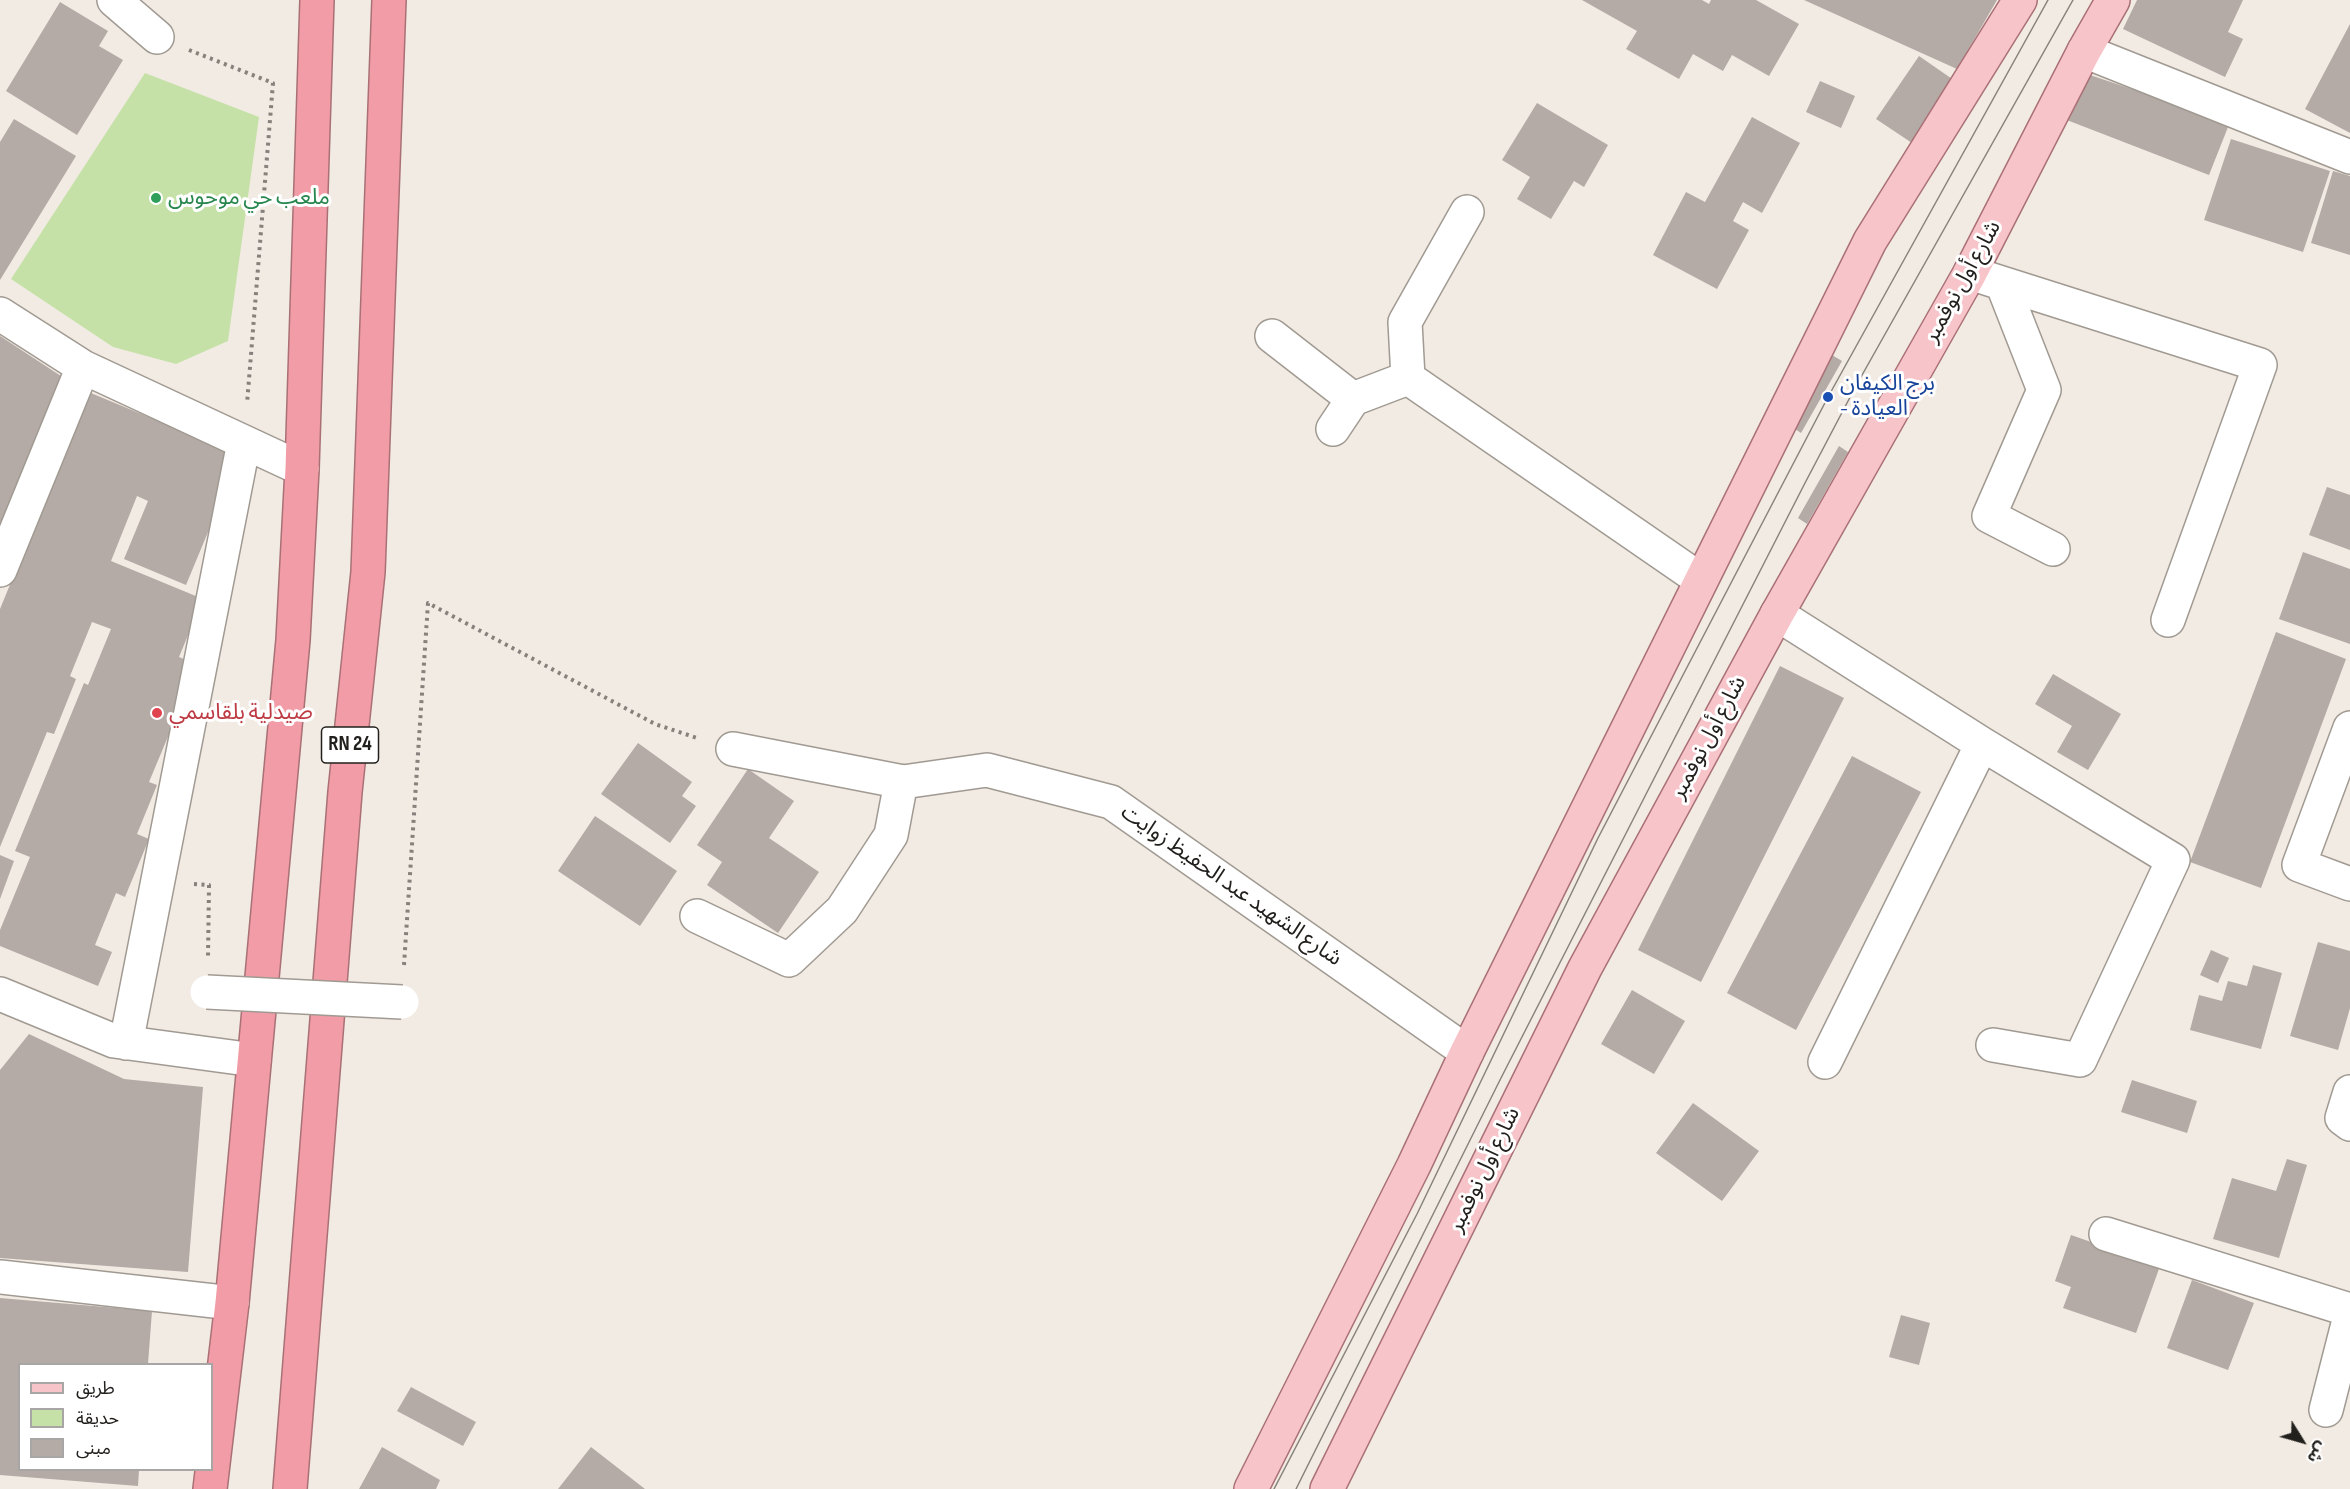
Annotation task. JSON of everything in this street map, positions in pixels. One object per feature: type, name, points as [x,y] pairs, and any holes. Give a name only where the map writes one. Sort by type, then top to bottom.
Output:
[{"type":"highway","points":[[213,1464],[232,1303],[293,639],[302,469],[317,0]]},
{"type":"highway","name":"RN 24","points":[[290,1489],[345,792],[368,572],[389,0]]},
{"type":"highway","points":[[210,1489],[212,1471]]},
{"type":"main road","points":[[1251,1489],[1870,241],[2020,0]]},
{"type":"main road","name":"شارع أول نوفمبر","points":[[1327,1489],[1586,968],[1777,614],[1970,273],[2084,51],[2114,0]]},
{"type":"street","points":[[114,0],[158,37]]},
{"type":"street","points":[[2084,51],[2350,157]]},
{"type":"street","points":[[1408,378],[1405,322],[1467,212]]},
{"type":"street","points":[[1970,273],[2260,365],[2168,620]]},
{"type":"street","points":[[2002,283],[2044,390],[1989,516],[2053,549]]},
{"type":"street","points":[[0,314],[83,367],[302,469]]},
{"type":"street","points":[[1272,336],[1353,399]]},
{"type":"street","points":[[0,570],[83,367]]},
{"type":"street","points":[[1408,378],[1701,580]]},
{"type":"street","points":[[1333,429],[1353,399],[1408,378]]},
{"type":"street","points":[[126,1043],[244,442]]},
{"type":"street","points":[[1777,614],[1982,744],[2173,860],[2080,1060],[1993,1045]]},
{"type":"street","points":[[2350,728],[2299,865],[2350,884]]},
{"type":"street","points":[[1825,1062],[1982,744]]},
{"type":"street","name":"شارع الشهيد عبد الحفيظ زوايت","points":[[733,749],[901,782],[987,770],[1111,802],[1467,1052]]},
{"type":"street","points":[[697,916],[789,960],[842,910],[891,836],[901,782]]},
{"type":"street","points":[[207,992],[402,1002]]},
{"type":"street","points":[[0,994],[114,1041],[255,1060]]},
{"type":"street","points":[[2350,1092],[2342,1118],[2350,1124]]},
{"type":"street","points":[[2106,1234],[2350,1310]]},
{"type":"street","points":[[0,1277],[232,1303]]},
{"type":"street","points":[[2326,1410],[2350,1316]]},
{"type":"path","points":[[158,37],[273,83],[244,442]]},
{"type":"path","points":[[402,1002],[428,603],[655,724],[733,749]]},
{"type":"path","points":[[207,992],[209,885]]},
{"type":"green space","name":"ملعب حي موحوس","points":[[145,73],[259,117],[228,341],[176,364],[113,347],[11,279]]},
{"type":"building","points":[[1582,0],[1702,0],[1709,4],[1711,0],[1756,0],[1799,24],[1769,76],[1732,55],[1723,71],[1693,54],[1679,79],[1626,49],[1637,31]]},
{"type":"building","points":[[1804,0],[1997,0],[1957,69]]},
{"type":"building","points":[[2137,0],[2243,0],[2228,32],[2243,39],[2225,77],[2123,29]]},
{"type":"building","points":[[60,2],[108,31],[99,46],[123,60],[77,135],[6,91]]},
{"type":"building","points":[[2350,24],[2350,133],[2305,109]]},
{"type":"building","points":[[1919,56],[1958,83],[1915,145],[1876,119]]},
{"type":"building","points":[[2081,72],[2230,122],[2209,175],[2059,117]]},
{"type":"building","points":[[1820,81],[1855,96],[1841,128],[1806,112]]},
{"type":"building","points":[[1537,103],[1608,145],[1584,187],[1574,181],[1551,219],[1517,199],[1530,177],[1502,160]]},
{"type":"building","points":[[1752,117],[1800,143],[1762,213],[1743,202],[1733,221],[1749,230],[1717,289],[1653,255],[1686,192],[1705,202]]},
{"type":"building","points":[[14,119],[76,156],[0,280],[0,142]]},
{"type":"building","points":[[2231,139],[2330,171],[2303,252],[2204,220]]},
{"type":"building","points":[[2333,171],[2350,176],[2350,255],[2311,243]]},
{"type":"building","points":[[0,336],[64,378],[0,542]]},
{"type":"building","points":[[1832,355],[1842,361],[1801,433],[1792,427]]},
{"type":"building","points":[[86,391],[240,455],[186,585],[124,559],[148,501],[137,496],[111,561],[203,599],[179,657],[198,665],[149,782],[157,785],[137,834],[149,839],[125,897],[116,893],[95,945],[112,952],[98,986],[0,946],[0,930],[30,857],[15,851],[84,683],[88,685],[111,629],[92,622],[70,676],[76,679],[54,734],[47,732],[0,847],[0,609],[57,470]]},
{"type":"building","points":[[1839,446],[1848,452],[1807,524],[1798,518]]},
{"type":"building","points":[[2327,487],[2350,495],[2350,550],[2309,535]]},
{"type":"building","points":[[2303,552],[2350,569],[2350,644],[2279,619]]},
{"type":"building","points":[[2276,632],[2346,659],[2261,888],[2190,862]]},
{"type":"building","points":[[1780,666],[1844,698],[1701,982],[1638,950]]},
{"type":"building","points":[[2053,674],[2121,714],[2088,770],[2057,752],[2072,726],[2035,704]]},
{"type":"building","points":[[638,743],[692,782],[682,796],[696,806],[670,843],[601,794]]},
{"type":"building","points":[[1852,756],[1921,792],[1796,1030],[1727,993]]},
{"type":"building","points":[[748,769],[794,801],[769,838],[819,872],[778,933],[707,885],[722,862],[697,845]]},
{"type":"building","points":[[595,816],[677,871],[640,926],[558,871]]},
{"type":"building","points":[[0,855],[14,861],[0,899]]},
{"type":"building","points":[[2318,942],[2350,951],[2350,1008],[2338,1050],[2290,1036]]},
{"type":"building","points":[[2211,950],[2229,958],[2218,983],[2200,975]]},
{"type":"building","points":[[2253,965],[2282,973],[2261,1049],[2190,1030],[2199,995],[2222,1001],[2228,981],[2247,986]]},
{"type":"building","points":[[1632,990],[1685,1021],[1654,1074],[1601,1044]]},
{"type":"building","points":[[29,1034],[124,1079],[203,1087],[188,1272],[0,1258],[0,1070]]},
{"type":"building","points":[[2132,1080],[2197,1101],[2187,1133],[2121,1112]]},
{"type":"building","points":[[1693,1103],[1759,1151],[1722,1201],[1656,1153]]},
{"type":"building","points":[[2287,1159],[2307,1165],[2279,1258],[2213,1239],[2232,1178],[2276,1191]]},
{"type":"building","points":[[2071,1235],[2160,1266],[2136,1333],[2063,1308],[2071,1287],[2055,1281]]},
{"type":"building","points":[[2192,1280],[2254,1303],[2228,1370],[2167,1348]]},
{"type":"building","points":[[0,1298],[152,1311],[148,1363],[18,1363],[18,1471],[139,1471],[138,1486],[0,1475]]},
{"type":"building","points":[[1901,1315],[1930,1323],[1919,1365],[1889,1357]]},
{"type":"building","points":[[411,1387],[476,1422],[463,1446],[397,1411]]},
{"type":"building","points":[[382,1447],[440,1480],[436,1489],[359,1489]]},
{"type":"building","points":[[591,1447],[645,1489],[558,1489]]},
{"type":"tram line","points":[[1274,1489],[1417,1214],[1598,838],[1828,397],[2048,0]]},
{"type":"tram line","points":[[1296,1489],[1501,1078],[1805,483],[1857,384],[2073,0]]},
{"type":"place","name":"ملعب حي موحوس","points":[[156,198]]},
{"type":"place","name":"برج الكيفان - العيادة","points":[[1828,397]]},
{"type":"place","name":"صيدلية بلقاسمي","points":[[157,713]]}]
